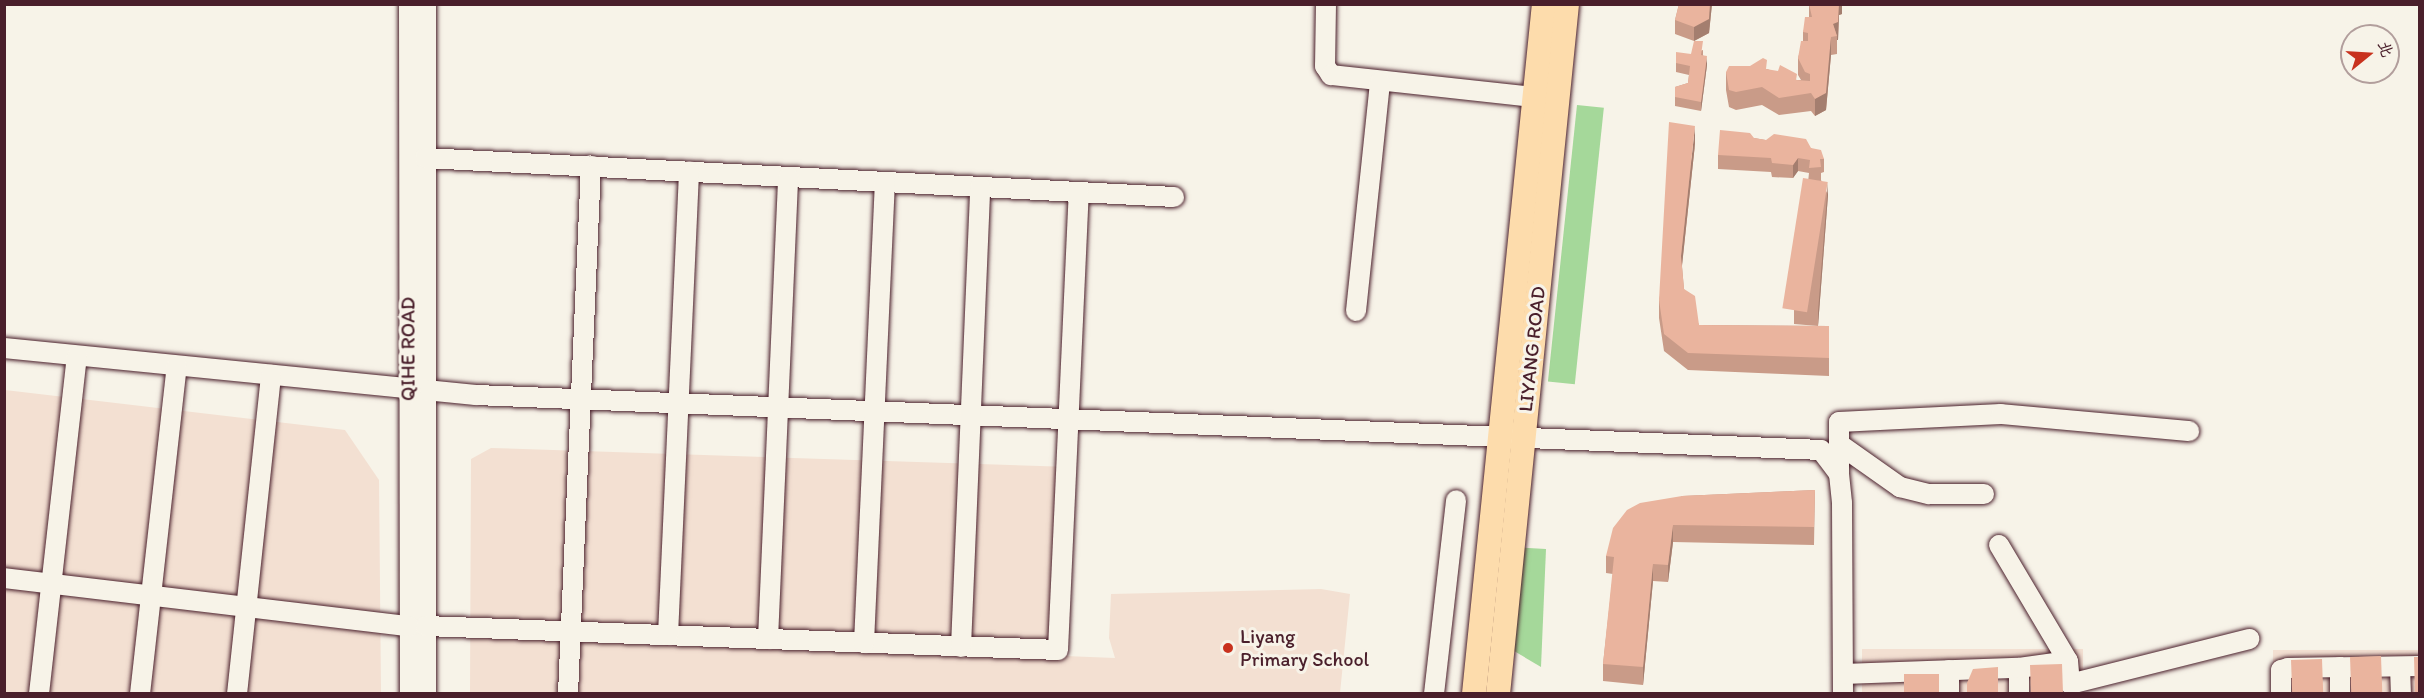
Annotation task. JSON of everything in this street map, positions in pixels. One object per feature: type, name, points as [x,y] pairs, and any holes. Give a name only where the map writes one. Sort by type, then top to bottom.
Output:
[{"type":"main road","name":"LIYANG ROAD","points":[[1498,693],[1534,97],[1544,4]]},
{"type":"main road","name":"LIYANG ROAD","points":[[1474,693],[1512,435],[1567,4]]},
{"type":"street","name":"QIHE ROAD","points":[[410,4],[417,389],[418,626],[426,693]]},
{"type":"street","name":"QIHE ROAD","points":[[417,389],[425,158],[426,4]]},
{"type":"street","points":[[1326,4],[1325,66],[1339,78],[1534,97]]},
{"type":"street","points":[[1356,311],[1380,82]]},
{"type":"street","points":[[425,158],[1173,197]]},
{"type":"street","points":[[568,693],[591,166]]},
{"type":"street","points":[[668,635],[689,171]]},
{"type":"street","points":[[768,639],[788,177]]},
{"type":"street","points":[[864,643],[885,182]]},
{"type":"street","points":[[961,646],[980,187]]},
{"type":"street","points":[[4,578],[418,626],[1058,650],[1079,192]]},
{"type":"street","points":[[4,348],[417,389],[581,399],[1512,435],[1821,450],[1839,474]]},
{"type":"street","points":[[39,693],[77,356]]},
{"type":"street","points":[[140,693],[177,366]]},
{"type":"street","points":[[237,693],[271,375]]},
{"type":"street","points":[[2068,661],[2019,668],[1949,670],[1843,684],[1839,422],[2001,414],[2188,430]]},
{"type":"street","points":[[1839,444],[1900,487],[1929,494],[1984,494]]},
{"type":"street","points":[[1434,693],[1456,500]]},
{"type":"street","points":[[2000,545],[2068,661],[2070,689],[2249,639]]},
{"type":"street","name":"QIHE ROAD","points":[[410,693],[418,626]]},
{"type":"street","points":[[2281,693],[2281,670],[2420,666]]},
{"type":"street","points":[[2340,667],[2340,693]]},
{"type":"street","points":[[2400,667],[2401,693]]},
{"type":"street","points":[[2019,668],[2019,693]]},
{"type":"street","points":[[1949,670],[1949,693]]},
{"type":"shaded area","points":[[5,390],[345,430],[379,480],[381,693],[5,694]]},
{"type":"shaded area","points":[[491,448],[1071,467],[1065,656],[1115,658],[1109,638],[1111,594],[1321,589],[1350,594],[1340,693],[470,694],[471,459]]},
{"type":"shaded area","points":[[1862,649],[2083,649],[2083,694],[1862,694]]},
{"type":"shaded area","points":[[2273,650],[2419,650],[2419,694],[2273,694]]},
{"type":"green space","points":[[1577,105],[1604,108],[1575,384],[1548,381]]},
{"type":"green space","points":[[1514,547],[1546,549],[1541,667],[1509,648]]},
{"type":"building","points":[[1679,4],[1710,4],[1709,19],[1694,27],[1675,20]]},
{"type":"building","points":[[1809,4],[1839,4],[1838,22],[1833,24],[1837,36],[1831,37],[1826,93],[1815,99],[1811,93],[1779,98],[1762,87],[1736,92],[1729,90],[1726,72],[1729,66],[1750,66],[1763,58],[1767,60],[1766,69],[1778,71],[1780,65],[1797,74],[1796,80],[1810,81],[1810,74],[1805,72],[1798,58],[1801,41],[1808,41],[1808,33],[1803,32],[1805,17],[1812,17]]},
{"type":"building","points":[[1694,41],[1703,41],[1701,55],[1707,56],[1701,102],[1675,97],[1675,87],[1688,83],[1690,66],[1676,63],[1676,52],[1691,54]]},
{"type":"building","points":[[1669,122],[1695,126],[1681,256],[1684,289],[1695,296],[1699,325],[1829,326],[1829,358],[1688,353],[1664,334],[1659,300]]},
{"type":"building","points":[[1720,130],[1750,133],[1754,138],[1766,140],[1774,134],[1806,139],[1811,148],[1821,150],[1824,159],[1820,159],[1821,167],[1809,168],[1810,160],[1798,158],[1793,165],[1772,163],[1771,158],[1718,155]]},
{"type":"building","points":[[1803,178],[1828,182],[1807,312],[1782,308]]},
{"type":"building","points":[[1815,490],[1814,527],[1673,525],[1668,565],[1653,564],[1643,667],[1603,664],[1614,557],[1606,556],[1613,528],[1627,510],[1640,503],[1682,496]]},
{"type":"building","points":[[2381,656],[2382,693],[2351,694],[2350,657]]},
{"type":"building","points":[[2414,657],[2420,657],[2420,693],[2415,693]]},
{"type":"building","points":[[2322,659],[2323,693],[2292,694],[2291,660]]},
{"type":"building","points":[[2062,664],[2063,693],[2031,694],[2030,665]]},
{"type":"building","points":[[1998,667],[1998,693],[1967,693],[1967,683],[1973,669]]},
{"type":"building","points":[[1904,674],[1939,674],[1939,693],[1904,693]]},
{"type":"place","name":"Liyang Primary School","points":[[1228,648]]}]
